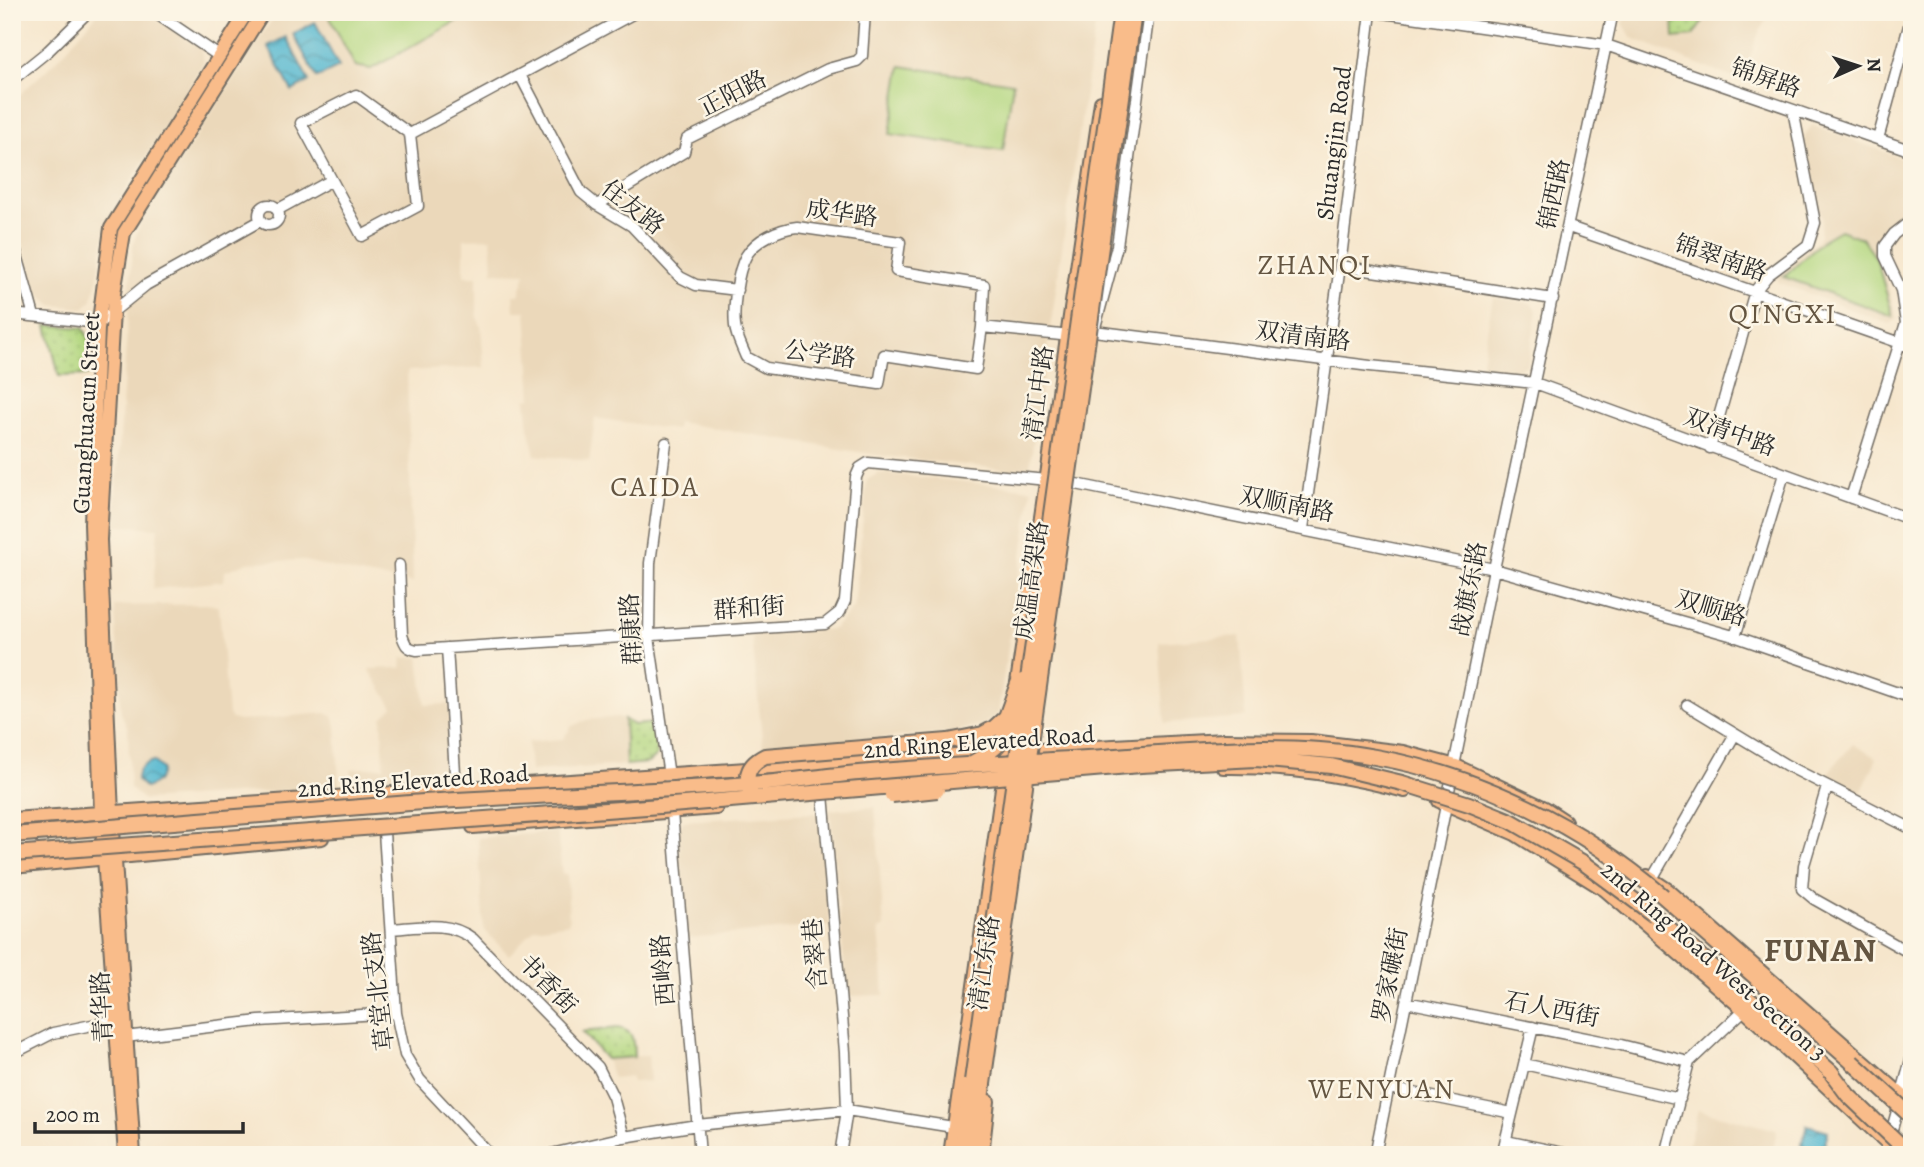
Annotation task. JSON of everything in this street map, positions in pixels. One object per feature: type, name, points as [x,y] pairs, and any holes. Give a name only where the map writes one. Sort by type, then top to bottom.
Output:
[{"type":"highway","name":"成温高架路","points":[[961,1155],[977,1083],[1095,299],[1125,13]]},
{"type":"highway","name":"成温高架路","points":[[974,1155],[977,1083],[1059,459],[1125,13]]},
{"type":"highway","points":[[968,765],[995,749],[1007,735],[1015,710],[1046,498],[1059,459]]},
{"type":"highway","points":[[1002,778],[918,793],[771,804],[752,795],[747,776],[754,763],[765,755],[948,741],[983,734],[1006,717],[1019,681]]},
{"type":"highway","name":"2nd Ring Elevated Road","points":[[12,835],[408,803],[749,785],[858,773],[1177,751],[1274,748],[1374,757],[1446,774],[1503,796],[1564,827],[1619,863],[1662,896],[1852,1062]]},
{"type":"highway","name":"2nd Ring Elevated Road","points":[[12,855],[1256,759],[1331,766],[1444,795],[1511,821],[1584,863],[1654,915],[1830,1072]]},
{"type":"highway","points":[[1852,1062],[1908,1101]]},
{"type":"highway","points":[[1852,1062],[1912,1117]]},
{"type":"highway","points":[[1830,1072],[1912,1144]]},
{"type":"highway","points":[[1830,1072],[1848,1095],[1911,1155]]},
{"type":"main road","name":"Guanghuacun Street","points":[[109,857],[91,524],[99,323],[111,228],[247,12]]},
{"type":"main road","name":"Guanghuacun Street","points":[[106,814],[100,540],[114,293],[124,233],[263,12]]},
{"type":"main road","name":"清江中路","points":[[1029,778],[1094,331],[1125,13]]},
{"type":"main road","name":"清江中路","points":[[1002,778],[1068,336],[1125,13]]},
{"type":"main road","name":"2nd Ring Road West Section 3","points":[[12,819],[1032,750],[1224,740],[1311,741],[1403,752],[1456,766],[1545,808],[1668,890],[1908,1101]]},
{"type":"main road","name":"2nd Ring Road West Section 3","points":[[12,867],[384,832],[671,813],[823,794],[1002,778],[1188,767],[1276,768],[1358,780],[1446,803],[1516,834],[1605,890],[1744,1010],[1887,1149],[1900,1155]]},
{"type":"main road","name":"清江东路","points":[[950,1155],[1002,778]]},
{"type":"main road","name":"清江东路","points":[[982,1155],[1029,778]]},
{"type":"main road","name":"青华路","points":[[109,857],[125,1155]]},
{"type":"main road","name":"青华路","points":[[119,1019],[125,1037],[134,1155]]},
{"type":"street","points":[[12,80],[48,51],[88,12]]},
{"type":"street","points":[[154,12],[219,56]]},
{"type":"street","points":[[410,134],[636,12]]},
{"type":"street","name":"正阳路","points":[[597,205],[684,152],[687,139],[828,69],[857,61],[862,56],[865,12]]},
{"type":"street","points":[[1084,12],[1125,13]]},
{"type":"street","name":"清江中路","points":[[1094,331],[1116,246],[1149,12]]},
{"type":"street","name":"Shuangjin Road","points":[[1303,529],[1340,266],[1371,12]]},
{"type":"street","name":"锦屏路","points":[[1377,12],[1606,45],[1912,151]]},
{"type":"street","name":"锦西路","points":[[1535,383],[1613,12]]},
{"type":"street","points":[[1878,139],[1912,15]]},
{"type":"street","name":"住友路","points":[[520,75],[581,192],[632,226],[680,277],[696,285],[737,290]]},
{"type":"street","points":[[356,94],[410,134],[418,206],[362,236],[332,180],[301,123],[356,94]]},
{"type":"street","points":[[1710,448],[1755,291],[1768,275],[1808,245],[1815,223],[1793,110]]},
{"type":"street","points":[[12,314],[99,323],[133,293],[260,221],[258,214],[265,206],[272,205],[277,210],[332,180]]},
{"type":"street","points":[[1851,498],[1906,323],[1901,290],[1885,256],[1885,246],[1894,234],[1912,220]]},
{"type":"street","name":"成华路","points":[[737,290],[746,256],[758,243],[780,229],[797,227],[900,242],[896,271],[984,285],[982,327]]},
{"type":"street","name":"锦翠南路","points":[[1569,227],[1912,347]]},
{"type":"street","points":[[12,237],[34,316]]},
{"type":"street","points":[[1340,266],[1553,299]]},
{"type":"street","name":"公学路","points":[[737,290],[735,329],[746,357],[766,368],[879,384],[884,355],[976,369],[982,327]]},
{"type":"street","name":"双清南路","points":[[982,327],[1068,336],[1094,331],[1535,383]]},
{"type":"street","name":"双清中路","points":[[1535,383],[1912,520]]},
{"type":"street","name":"战旗东路","points":[[1446,803],[1456,766],[1494,569],[1535,383]]},
{"type":"street","name":"群康路","points":[[666,443],[650,563],[649,637],[671,813]]},
{"type":"street","name":"群和街","points":[[399,565],[402,635],[405,645],[416,650],[825,624],[833,619],[845,601],[856,477],[860,468],[868,463],[1047,480]]},
{"type":"street","points":[[1735,637],[1783,474]]},
{"type":"street","name":"双顺南路","points":[[1071,483],[1494,569]]},
{"type":"street","name":"双顺路","points":[[1494,569],[1735,637],[1912,698]]},
{"type":"street","points":[[447,648],[456,789]]},
{"type":"street","points":[[1687,705],[1786,765],[1912,829]]},
{"type":"street","points":[[1652,879],[1735,734]]},
{"type":"street","points":[[1828,787],[1804,865],[1802,889],[1814,899],[1912,954]]},
{"type":"street","name":"含翠巷","points":[[823,794],[845,1052],[847,1110],[840,1155]]},
{"type":"street","name":"罗家碾街","points":[[1375,1155],[1446,803]]},
{"type":"street","name":"西岭路","points":[[671,813],[700,1155]]},
{"type":"street","name":"草堂北支路","points":[[384,832],[396,1013],[401,1044],[411,1069],[419,1080],[490,1155]]},
{"type":"street","name":"书香街","points":[[391,929],[450,926],[473,939],[598,1068],[613,1097],[624,1137]]},
{"type":"street","name":"石人西街","points":[[1406,1002],[1620,1045],[1689,1062]]},
{"type":"street","points":[[1665,1155],[1689,1062],[1744,1010]]},
{"type":"street","points":[[125,1037],[259,1021],[396,1013]]},
{"type":"street","points":[[12,1054],[53,1033],[119,1019]]},
{"type":"street","points":[[1502,1155],[1533,1027]]},
{"type":"street","points":[[1887,1149],[1908,1101],[1912,1056]]},
{"type":"street","points":[[1524,1064],[1679,1099]]},
{"type":"street","points":[[1389,1088],[1512,1113]]},
{"type":"street","points":[[547,1155],[624,1137],[697,1125],[847,1110],[953,1127]]},
{"type":"street","points":[[1506,1141],[1573,1155]]},
{"type":"shaded area","points":[[99,12],[144,12],[201,48],[204,62],[112,213],[104,237],[96,287],[91,301],[84,308],[52,305],[35,291],[12,204],[12,102],[60,57]]},
{"type":"shaded area","points":[[277,12],[1097,12],[1029,472],[877,455],[677,422],[676,430],[595,418],[589,461],[535,455],[526,399],[532,398],[526,311],[514,311],[513,295],[519,295],[526,273],[493,272],[491,238],[464,239],[464,276],[477,276],[477,317],[481,327],[484,367],[407,371],[413,583],[301,560],[248,562],[225,571],[224,581],[153,589],[158,528],[114,525],[133,244],[141,222]]},
{"type":"shaded area","points":[[1626,12],[1770,12],[1757,37],[1741,81],[1632,38],[1623,23]]},
{"type":"shaded area","points":[[1812,125],[1912,162],[1912,213],[1879,241],[1876,251],[1898,319],[1890,324],[1778,282],[1777,274],[1815,243],[1820,235],[1822,219],[1804,137]]},
{"type":"shaded area","points":[[1493,297],[1531,303],[1537,310],[1528,364],[1517,372],[1481,367]]},
{"type":"shaded area","points":[[879,473],[1032,489],[998,713],[984,724],[953,732],[763,748],[752,635],[833,629],[854,607],[867,480]]},
{"type":"shaded area","points":[[208,604],[219,609],[228,714],[231,719],[240,721],[326,713],[333,716],[336,726],[339,787],[144,800],[130,788],[128,728],[121,713],[115,606]]},
{"type":"shaded area","points":[[1240,636],[1246,717],[1165,723],[1159,642]]},
{"type":"shaded area","points":[[419,657],[425,705],[449,704],[452,774],[449,779],[352,785],[351,769],[384,767],[382,717],[393,707],[369,669],[401,668],[402,658]]},
{"type":"shaded area","points":[[617,717],[624,719],[626,765],[530,771],[528,742],[563,739],[572,726],[587,720]]},
{"type":"shaded area","points":[[1853,744],[1877,758],[1861,793],[1826,775]]},
{"type":"shaded area","points":[[875,807],[884,928],[879,929],[884,995],[847,996],[830,810]]},
{"type":"shaded area","points":[[814,813],[822,818],[830,925],[687,938],[678,828],[684,821]]},
{"type":"shaded area","points":[[557,832],[562,874],[567,874],[569,923],[535,928],[509,955],[484,930],[478,838]]},
{"type":"shaded area","points":[[648,1055],[650,1081],[632,1082],[630,1076],[613,1078],[606,1059]]},
{"type":"shaded area","points":[[1698,1110],[1777,1130],[1772,1155],[1685,1155]]},
{"type":"green space","points":[[327,12],[473,12],[371,69],[355,66]]},
{"type":"green space","points":[[1673,12],[1688,12],[1703,21],[1693,36],[1674,38]]},
{"type":"green space","points":[[901,66],[1013,83],[1003,151],[890,134]]},
{"type":"green space","points":[[1840,230],[1862,238],[1876,258],[1893,316],[1784,277],[1823,240]]},
{"type":"green space","points":[[47,325],[83,328],[90,340],[88,375],[59,376]]},
{"type":"green space","points":[[624,719],[633,725],[654,723],[657,755],[648,763],[626,765]]},
{"type":"green space","points":[[617,1028],[630,1034],[634,1057],[606,1059],[582,1032]]},
{"type":"water","points":[[315,22],[339,67],[317,78],[293,34]]},
{"type":"water","points":[[286,37],[309,81],[292,91],[268,46]]},
{"type":"water","points":[[153,761],[162,769],[161,773],[157,781],[145,788],[137,780],[138,773],[144,765]]},
{"type":"water","points":[[1807,1125],[1828,1131],[1822,1155],[1799,1155]]},
{"type":"district","name":"ZHANQI","points":[[1315,265]]},
{"type":"district","name":"QINGXI","points":[[1783,314]]},
{"type":"district","name":"CAIDA","points":[[655,487]]},
{"type":"district","name":"FUNAN","points":[[1821,950]]},
{"type":"district","name":"WENYUAN","points":[[1382,1089]]}]
